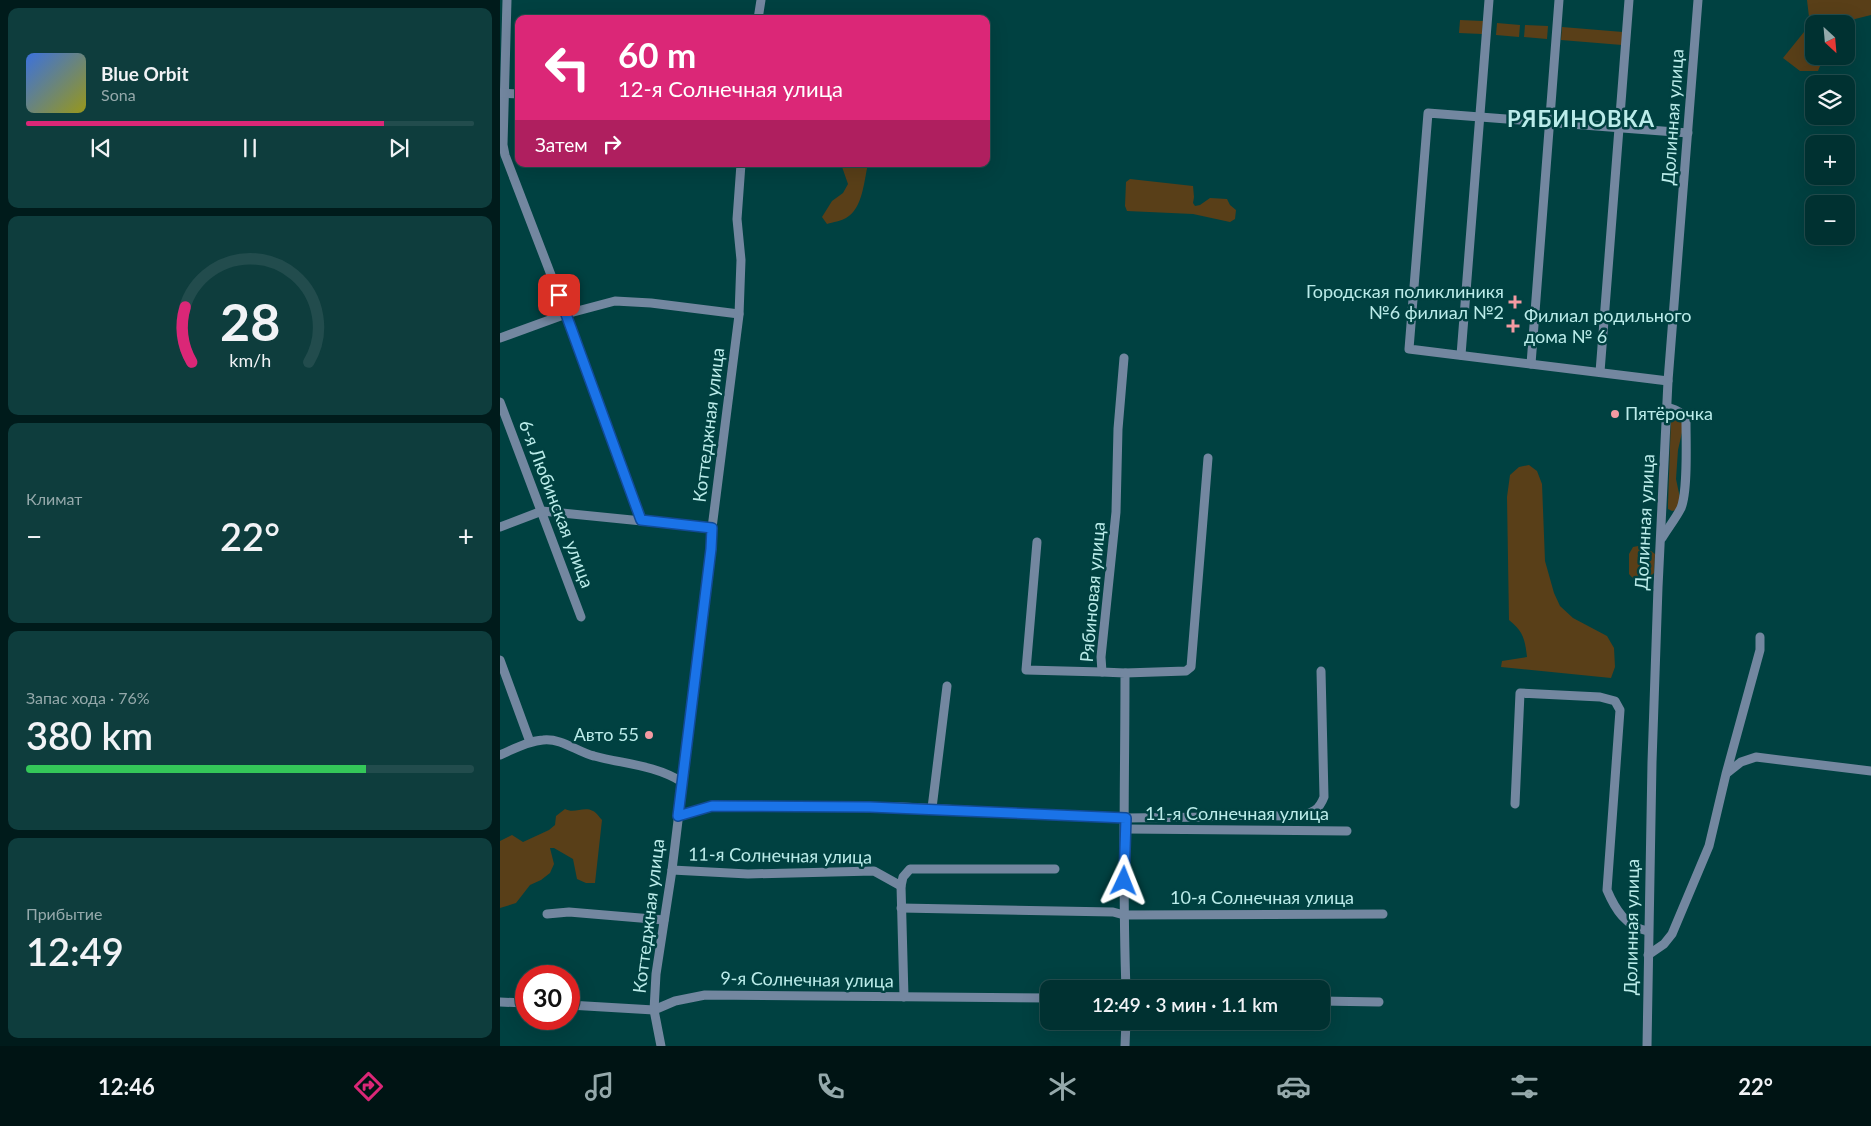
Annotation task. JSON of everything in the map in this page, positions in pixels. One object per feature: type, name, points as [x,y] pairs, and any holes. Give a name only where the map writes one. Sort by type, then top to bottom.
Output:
[{"type":"street","points":[[507,0],[502,94],[503,145],[505,155],[566,314],[641,520]]},
{"type":"street","points":[[758,15],[760,0]]},
{"type":"street","points":[[1461,355],[1489,0]]},
{"type":"street","points":[[1531,364],[1559,0]]},
{"type":"street","points":[[1600,372],[1629,0]]},
{"type":"street","name":"Долинная улица","points":[[1647,1046],[1652,762],[1660,540],[1668,381],[1698,0]]},
{"type":"street","points":[[502,94],[515,94]]},
{"type":"street","points":[[1668,381],[1409,349],[1428,113],[1688,133]]},
{"type":"street","name":"Коттеджная улица","points":[[661,1046],[654,1010],[656,974],[672,870],[739,314],[741,260],[737,219],[741,167]]},
{"type":"street","points":[[500,338],[566,314],[615,301],[651,303],[739,314]]},
{"type":"street","name":"Рябиновая улица","points":[[1124,358],[1118,430],[1116,512],[1101,657],[1102,672],[1186,671],[1191,667],[1208,458]]},
{"type":"street","name":"6-я Любинская улица","points":[[500,402],[581,617]]},
{"type":"street","points":[[1660,540],[1680,510],[1683,502],[1684,486],[1686,422],[1684,415],[1667,407]]},
{"type":"street","points":[[500,527],[542,511],[712,528]]},
{"type":"street","points":[[1037,542],[1026,670],[1102,672]]},
{"type":"street","points":[[1648,955],[1668,939],[1709,846],[1726,774],[1760,650],[1760,637]]},
{"type":"street","points":[[500,660],[530,742]]},
{"type":"street","points":[[678,816],[712,806],[932,808],[1126,818],[1218,815],[1299,816],[1312,813],[1320,806],[1324,797],[1321,671]]},
{"type":"street","points":[[1125,673],[1126,829],[1124,915],[1126,980]]},
{"type":"street","points":[[932,808],[947,686]]},
{"type":"street","points":[[1515,804],[1520,693],[1600,697],[1615,701],[1620,710],[1607,890],[1621,916],[1641,930],[1648,931]]},
{"type":"street","points":[[500,754],[530,742],[553,740],[594,756],[638,764],[669,774],[682,782]]},
{"type":"street","points":[[1726,774],[1741,762],[1756,757],[1871,771]]},
{"type":"street","name":"11-я Солнечная улица","points":[[1126,829],[1348,831]]},
{"type":"street","points":[[904,997],[901,886],[903,877],[910,869],[1055,869]]},
{"type":"street","name":"11-я Солнечная улица","points":[[672,870],[748,874],[874,872],[901,886]]},
{"type":"street","name":"10-я Солнечная улица","points":[[901,908],[1113,912],[1124,915],[1383,914]]},
{"type":"street","points":[[547,914],[569,912],[664,920]]},
{"type":"street","name":"9-я Солнечная улица","points":[[580,1005],[654,1010],[676,1001],[705,995],[1040,998]]},
{"type":"street","points":[[1330,1001],[1379,1002]]},
{"type":"street","points":[[500,1002],[515,1003]]},
{"type":"street","points":[[1126,1030],[1126,1046]]},
{"type":"shaded area","points":[[1807,0],[1871,0],[1871,15],[1855,19],[1855,15],[1809,15]]},
{"type":"shaded area","points":[[1460,20],[1483,21],[1482,34],[1459,33]]},
{"type":"shaded area","points":[[1497,23],[1520,25],[1519,37],[1496,35]]},
{"type":"shaded area","points":[[1525,25],[1548,26],[1547,39],[1524,37]]},
{"type":"shaded area","points":[[1562,27],[1623,32],[1622,45],[1561,40]]},
{"type":"shaded area","points":[[1805,29],[1805,65],[1820,65],[1818,71],[1800,71],[1783,58]]},
{"type":"shaded area","points":[[842,167],[867,167],[864,186],[852,214],[844,219],[827,224],[822,217],[832,201],[843,193],[848,184]]},
{"type":"shaded area","points":[[1130,179],[1193,186],[1193,203],[1195,206],[1210,198],[1227,199],[1236,210],[1235,219],[1230,222],[1193,214],[1127,211],[1125,206],[1126,182]]},
{"type":"shaded area","points":[[1674,417],[1681,419],[1683,428],[1678,450],[1676,479],[1680,498],[1677,510],[1672,511],[1668,509],[1668,504],[1671,419]]},
{"type":"shaded area","points":[[1529,465],[1537,471],[1542,484],[1545,561],[1554,593],[1560,606],[1573,618],[1607,636],[1614,648],[1615,667],[1611,678],[1501,667],[1502,661],[1527,657],[1522,636],[1509,620],[1507,497],[1510,475],[1519,467]]},
{"type":"shaded area","points":[[1643,545],[1655,554],[1654,573],[1648,578],[1638,580],[1629,574],[1629,554],[1633,547]]},
{"type":"shaded area","points":[[565,809],[572,811],[590,810],[595,812],[602,820],[595,883],[586,883],[577,879],[573,859],[554,848],[550,848],[554,864],[550,873],[530,885],[516,903],[500,908],[500,841],[512,835],[523,842],[549,830],[555,825],[556,816]]},
{"type":"place","name":"Городская поликлиникя №6 филиал №2","points":[[1515,302]]},
{"type":"place","name":"Филиал родильного дома № 6","points":[[1513,326]]},
{"type":"place","name":"Пятёрочка","points":[[1615,414]]},
{"type":"place","name":"Авто 55","points":[[649,735]]},
{"type":"district","name":"РЯБИНОВКА","points":[[1581,119]]},
{"type":"route","points":[[559,295],[641,520],[712,528],[678,816],[712,806],[902,807],[1126,818],[1124,881]]}]
